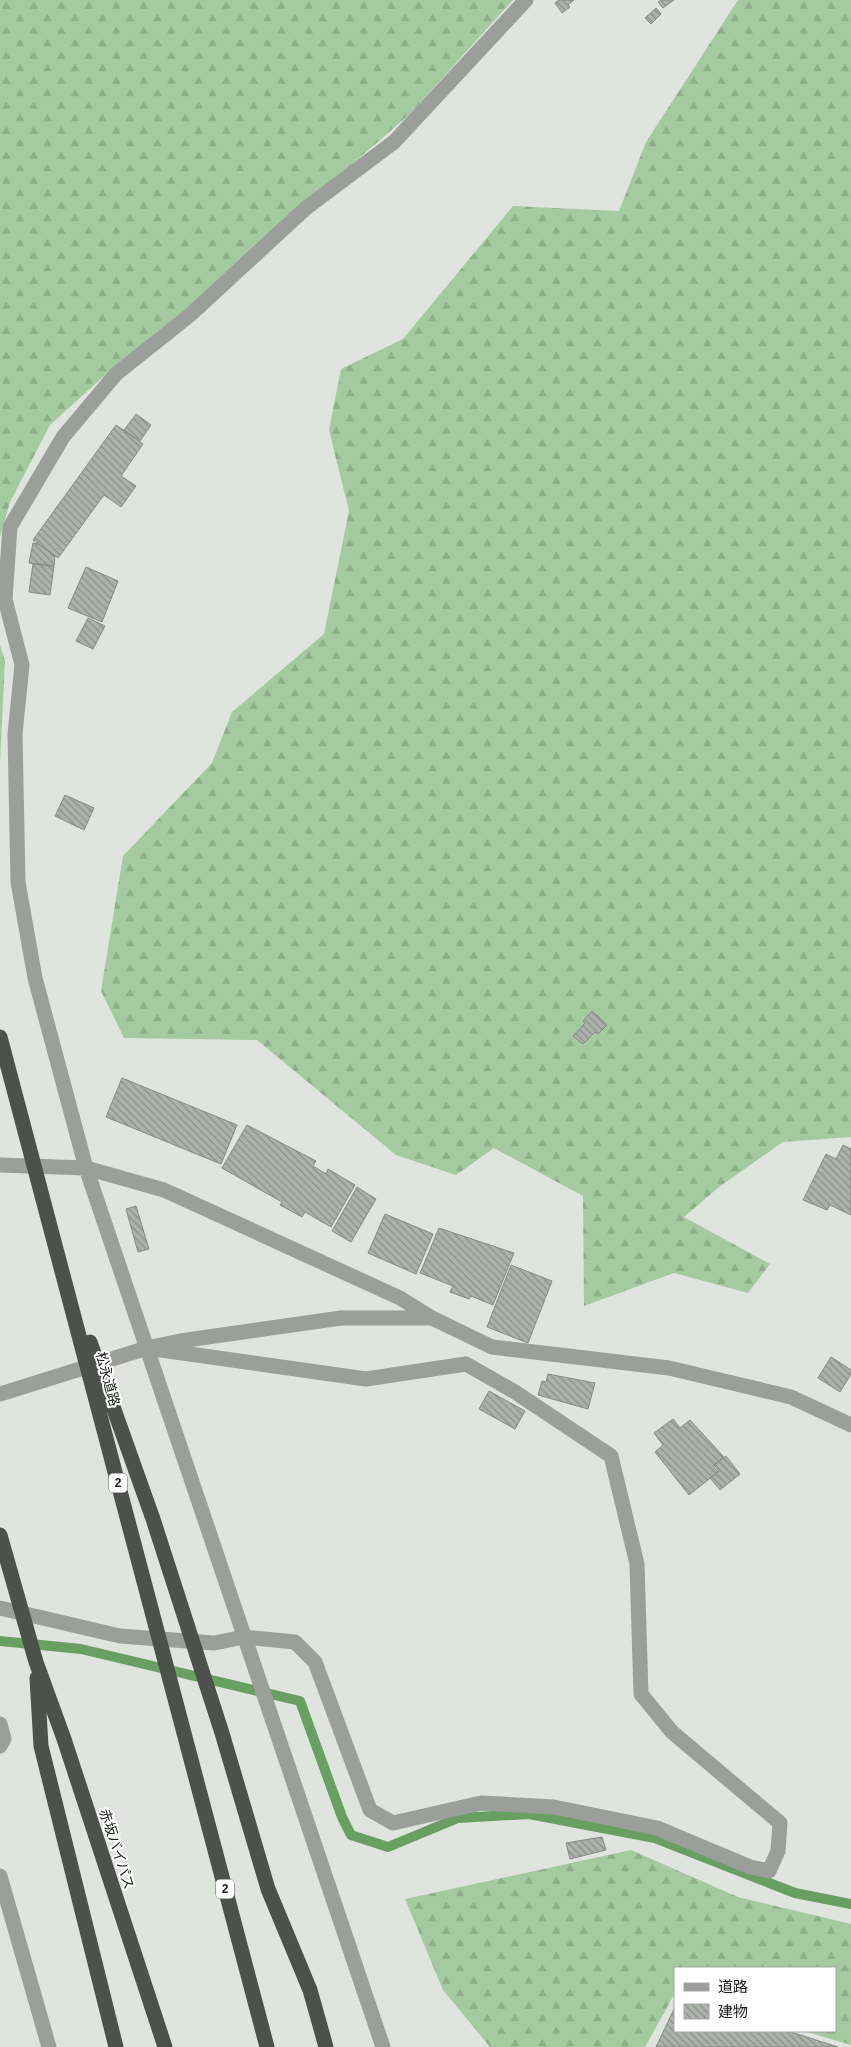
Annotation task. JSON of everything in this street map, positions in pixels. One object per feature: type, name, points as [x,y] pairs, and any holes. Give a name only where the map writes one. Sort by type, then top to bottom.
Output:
[{"type":"highway","name":"松永道路","points":[[0,1037],[267,2047]]},
{"type":"highway","points":[[53,1235],[153,1519],[222,1733],[268,1889],[310,1990],[326,2047]]},
{"type":"highway","points":[[0,1535],[36,1662],[41,1746],[116,2047]]},
{"type":"highway","name":"赤坂バイパス","points":[[36,1662],[64,1739],[165,2047]]},
{"type":"street","points":[[383,2047],[86,1168],[35,978],[18,882],[14,734],[22,665],[5,599],[10,527],[63,437],[116,374],[190,315],[306,208],[394,142],[526,0]]},
{"type":"street","points":[[0,1165],[86,1168],[164,1190],[400,1298],[432,1318],[492,1347],[669,1368],[791,1397],[851,1425]]},
{"type":"street","points":[[0,1394],[147,1348],[180,1341],[341,1318],[432,1318]]},
{"type":"street","points":[[0,1608],[120,1636],[214,1642],[244,1637],[295,1642],[315,1662],[370,1810],[393,1823],[481,1803],[554,1806],[657,1828],[750,1867],[769,1871],[778,1851],[780,1823],[672,1732],[641,1694],[637,1564],[611,1456],[515,1392],[466,1364],[366,1379],[147,1348]]},
{"type":"street","points":[[0,1724],[4,1739],[0,1746]]},
{"type":"street","points":[[0,1876],[49,2047]]},
{"type":"green space","points":[[0,0],[513,0],[411,113],[187,308],[115,366],[50,425],[10,502],[0,537]]},
{"type":"green space","points":[[738,0],[851,0],[851,1137],[783,1142],[719,1187],[684,1217],[770,1264],[748,1293],[674,1273],[584,1306],[583,1196],[494,1148],[456,1175],[396,1155],[257,1040],[124,1038],[101,991],[123,856],[212,763],[232,712],[324,634],[349,511],[329,430],[341,369],[403,339],[513,206],[619,211],[646,142]]},
{"type":"green space","points":[[0,645],[5,661],[0,762]]},
{"type":"green space","points":[[631,1850],[738,1897],[851,1924],[851,2045],[807,2032],[836,2032],[836,1967],[674,1967],[674,1995],[645,2047],[490,2047],[443,1990],[405,1899]]},
{"type":"building","points":[[559,0],[574,0],[568,5],[570,7],[562,13],[555,3]]},
{"type":"building","points":[[661,0],[674,0],[663,8],[658,2]]},
{"type":"building","points":[[656,8],[661,14],[651,24],[645,18]]},
{"type":"building","points":[[136,414],[151,425],[140,441],[124,430]]},
{"type":"building","points":[[116,425],[143,444],[121,476],[136,486],[121,507],[104,495],[58,558],[33,540]]},
{"type":"building","points":[[33,543],[38,544],[55,556],[54,566],[29,563]]},
{"type":"building","points":[[33,564],[54,566],[50,595],[29,592]]},
{"type":"building","points":[[86,567],[118,581],[102,622],[68,608]]},
{"type":"building","points":[[88,618],[105,626],[93,649],[76,641]]},
{"type":"building","points":[[65,795],[94,808],[84,830],[55,816]]},
{"type":"building","points":[[592,1011],[607,1025],[598,1034],[595,1032],[583,1044],[573,1036],[585,1023],[583,1021]]},
{"type":"building","points":[[122,1078],[237,1125],[221,1164],[106,1117]]},
{"type":"building","points":[[247,1125],[316,1161],[313,1166],[326,1174],[328,1169],[355,1185],[331,1227],[305,1212],[302,1217],[280,1205],[282,1202],[222,1168]]},
{"type":"building","points":[[843,1145],[851,1149],[851,1215],[830,1205],[827,1210],[803,1200],[826,1154],[836,1159]]},
{"type":"building","points":[[357,1187],[376,1199],[351,1242],[332,1231]]},
{"type":"building","points":[[136,1206],[149,1249],[138,1252],[126,1209]]},
{"type":"building","points":[[385,1214],[433,1234],[416,1274],[368,1253]]},
{"type":"building","points":[[439,1228],[514,1253],[493,1305],[471,1296],[469,1299],[450,1292],[453,1286],[420,1273]]},
{"type":"building","points":[[511,1265],[552,1281],[528,1343],[487,1327]]},
{"type":"building","points":[[831,1357],[851,1370],[851,1374],[840,1392],[818,1378]]},
{"type":"building","points":[[548,1374],[595,1383],[588,1409],[538,1395],[542,1381],[546,1382]]},
{"type":"building","points":[[489,1391],[525,1411],[515,1429],[479,1409]]},
{"type":"building","points":[[673,1419],[680,1428],[690,1420],[724,1457],[713,1466],[718,1472],[689,1495],[655,1452],[663,1445],[654,1433]]},
{"type":"building","points":[[726,1456],[740,1474],[720,1490],[710,1478],[719,1471],[714,1465]]},
{"type":"building","points":[[602,1837],[606,1850],[570,1859],[566,1843]]},
{"type":"building","points":[[674,2009],[674,2032],[791,2032],[838,2047],[656,2047]]},
{"type":"waterway","points":[[0,1641],[81,1649],[300,1701],[342,1817],[351,1835],[388,1847],[458,1818],[529,1814],[655,1838],[795,1893],[851,1904]]}]
